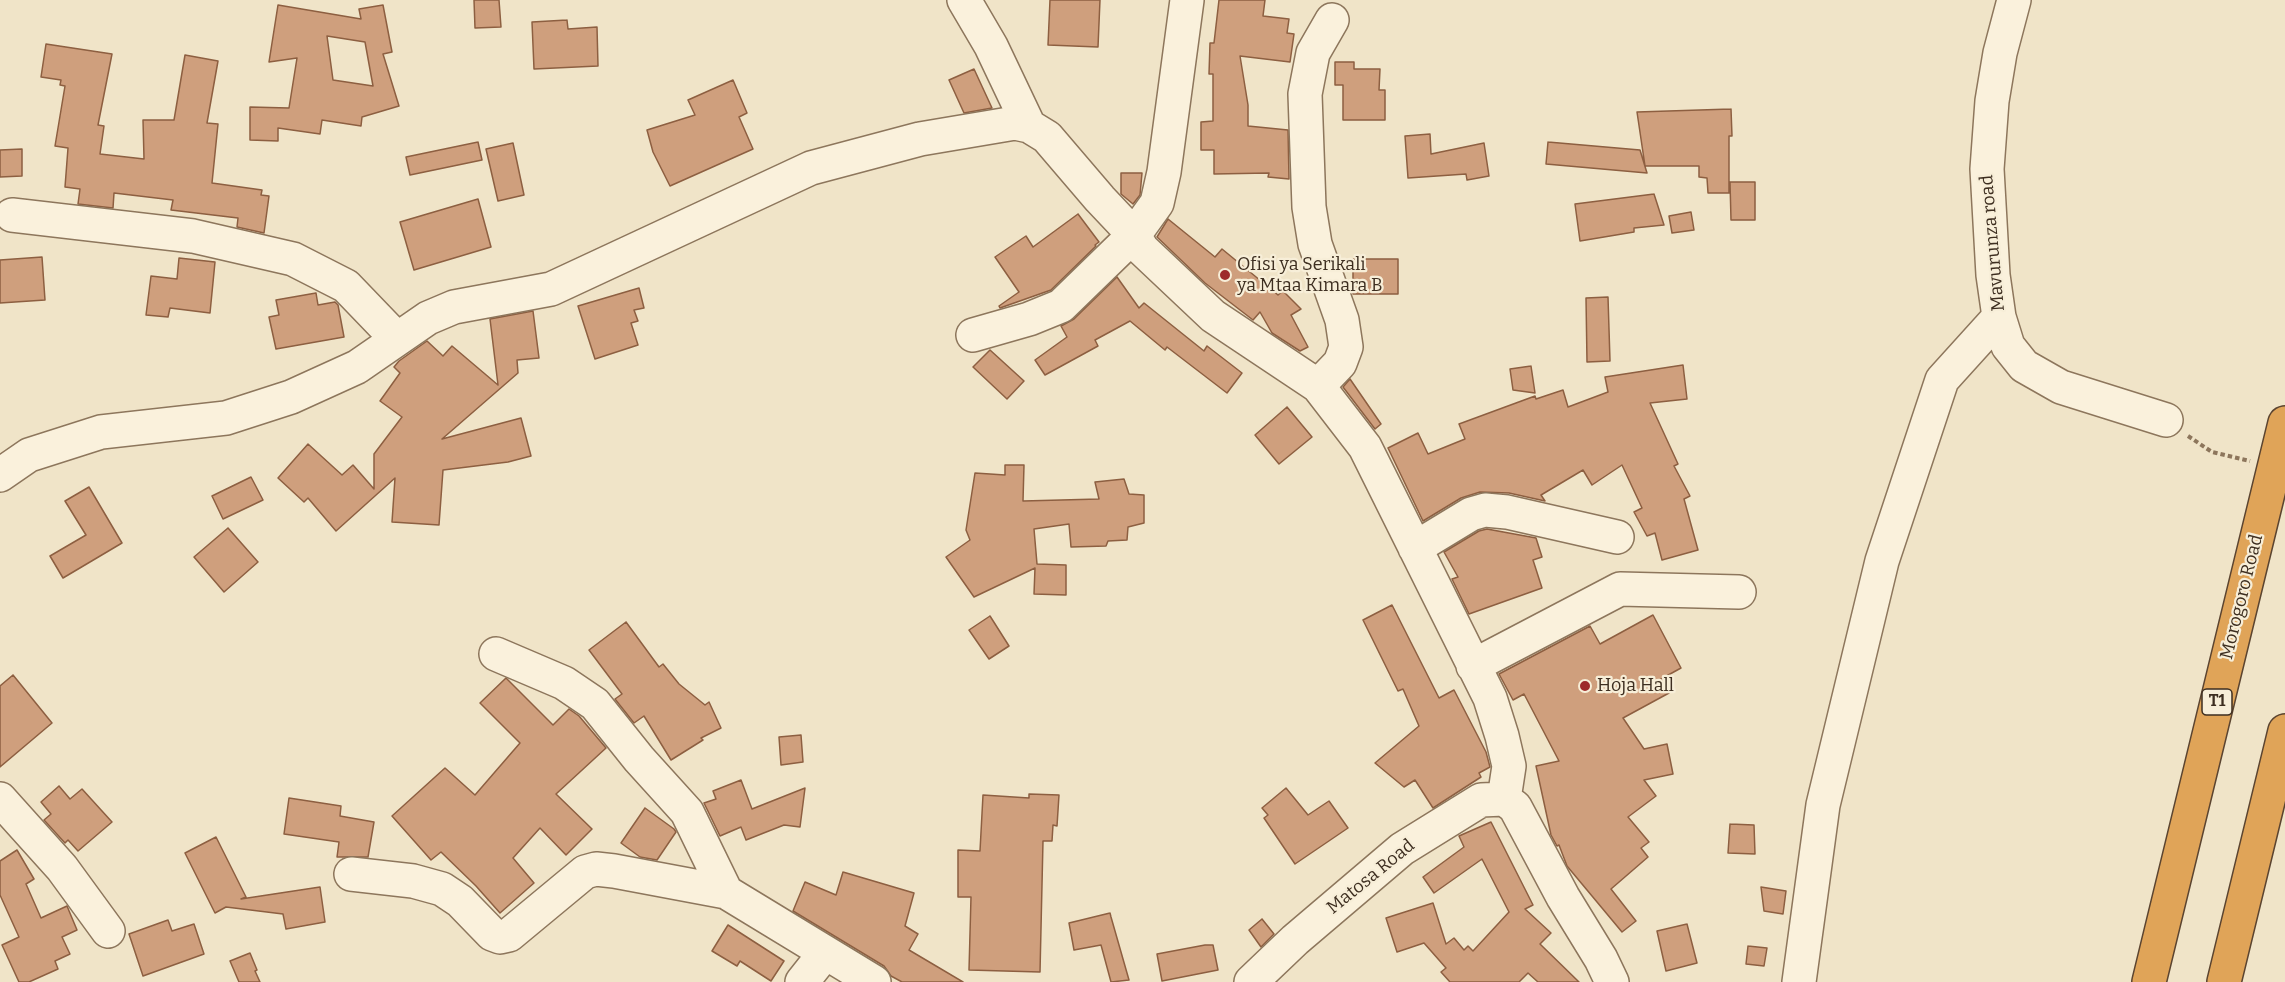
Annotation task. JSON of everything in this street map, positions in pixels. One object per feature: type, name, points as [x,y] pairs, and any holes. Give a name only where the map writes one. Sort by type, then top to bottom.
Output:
[{"type":"highway","name":"Morogoro Road","points":[[2149,982],[2285,423]]},
{"type":"highway","points":[[2224,982],[2285,731]]},
{"type":"street","points":[[963,0],[991,46],[1029,126]]},
{"type":"street","points":[[972,335],[1029,320],[1061,306],[1134,235],[1156,203],[1179,71],[1188,0]]},
{"type":"street","name":"Mavurunza road","points":[[2014,0],[2000,53],[1992,101],[1987,169],[1988,208],[1999,317],[2008,345],[2024,366],[2061,387],[2166,420]]},
{"type":"street","points":[[1318,386],[1340,363],[1346,347],[1342,320],[1315,243],[1309,207],[1305,94],[1313,53],[1332,20]]},
{"type":"street","points":[[0,475],[29,455],[101,432],[226,418],[291,397],[357,367],[428,318],[454,307],[550,289],[811,168],[920,140],[1016,123],[1029,126],[1047,137],[1134,235],[1142,249],[1213,316],[1318,386],[1365,447],[1490,698],[1503,736],[1509,766],[1504,798],[1515,807],[1612,982]]},
{"type":"street","points":[[12,215],[193,236],[293,259],[346,286],[398,339]]},
{"type":"street","points":[[1799,982],[1823,805],[1882,561],[1942,380],[1999,317]]},
{"type":"street","points":[[1415,548],[1472,514],[1485,510],[1507,512],[1617,537]]},
{"type":"street","points":[[1473,666],[1620,589],[1738,592]]},
{"type":"street","points":[[496,654],[564,683],[595,704],[639,759],[687,812],[726,892]]},
{"type":"street","name":"Matosa Road","points":[[1251,982],[1295,940],[1402,849],[1480,800],[1504,798]]},
{"type":"street","points":[[0,799],[62,868],[108,931]]},
{"type":"street","points":[[351,874],[413,881],[442,890],[460,901],[492,934],[500,937],[509,936],[585,872],[596,869],[726,892],[874,982]]},
{"type":"street","points":[[802,982],[825,953]]},
{"type":"path","points":[[2166,420],[2212,452],[2274,468]]},
{"type":"building","points":[[474,0],[499,0],[501,27],[475,28]]},
{"type":"building","points":[[1050,0],[1100,0],[1098,47],[1048,45]]},
{"type":"building","points":[[1219,0],[1265,0],[1263,16],[1289,19],[1287,33],[1294,34],[1290,62],[1240,56],[1248,105],[1248,126],[1288,130],[1289,179],[1268,177],[1269,173],[1214,174],[1214,150],[1201,150],[1201,122],[1213,121],[1213,74],[1209,74],[1210,43],[1214,43]]},
{"type":"building","points":[[278,5],[361,19],[359,9],[383,5],[392,52],[383,54],[399,106],[362,117],[361,126],[322,120],[320,134],[278,128],[278,141],[250,140],[250,107],[289,108],[297,58],[269,62]],"holes":[[[327,36],[365,42],[373,86],[333,80]]]},
{"type":"building","points":[[567,20],[568,29],[597,27],[598,66],[534,69],[532,22]]},
{"type":"building","points":[[46,44],[112,54],[98,125],[104,126],[100,154],[144,159],[143,120],[174,120],[185,55],[218,61],[207,123],[218,124],[212,183],[262,190],[261,195],[269,196],[264,233],[237,227],[238,218],[171,210],[173,200],[114,193],[113,208],[78,204],[80,189],[65,187],[68,148],[55,146],[65,86],[60,85],[61,80],[41,77]]},
{"type":"building","points":[[1335,62],[1354,62],[1354,69],[1380,69],[1379,90],[1385,90],[1385,120],[1343,120],[1343,85],[1335,85]]},
{"type":"building","points":[[974,69],[992,108],[964,113],[949,80]]},
{"type":"building","points":[[733,80],[747,113],[739,117],[753,149],[670,186],[653,152],[647,130],[695,115],[688,100]]},
{"type":"building","points":[[1731,109],[1729,193],[1708,193],[1707,178],[1699,177],[1699,166],[1645,166],[1637,112]]},
{"type":"building","points":[[1430,134],[1431,154],[1484,143],[1489,176],[1467,180],[1466,174],[1408,178],[1405,136]]},
{"type":"building","points":[[478,142],[482,160],[410,175],[406,157]]},
{"type":"building","points":[[1548,142],[1640,150],[1647,173],[1546,164]]},
{"type":"building","points":[[513,143],[524,195],[498,201],[486,149]]},
{"type":"building","points":[[22,149],[22,176],[0,177],[0,150]]},
{"type":"building","points":[[1121,173],[1142,173],[1140,195],[1133,204],[1121,194]]},
{"type":"building","points":[[1730,182],[1755,182],[1755,220],[1731,220]]},
{"type":"building","points":[[1654,194],[1664,225],[1634,228],[1634,232],[1580,241],[1575,204]]},
{"type":"building","points":[[478,199],[491,247],[414,270],[400,222]]},
{"type":"building","points":[[1691,212],[1694,230],[1672,233],[1669,216]]},
{"type":"building","points":[[1078,214],[1099,242],[1096,246],[1051,290],[1000,308],[999,306],[1019,292],[995,257],[1026,236],[1033,247]]},
{"type":"building","name":"Ofisi ya Serikali ya Mtaa Kimara B","points":[[1168,219],[1215,257],[1222,249],[1278,295],[1283,291],[1301,309],[1291,315],[1308,347],[1300,351],[1272,333],[1260,312],[1253,320],[1205,283],[1157,237]]},
{"type":"building","points":[[42,257],[45,300],[0,303],[0,260]]},
{"type":"building","points":[[179,258],[215,262],[210,313],[170,308],[168,317],[146,315],[151,276],[177,279]]},
{"type":"building","points":[[1353,259],[1398,259],[1398,294],[1353,294]]},
{"type":"building","points":[[1117,277],[1139,308],[1144,303],[1204,351],[1207,346],[1242,373],[1227,393],[1167,347],[1165,350],[1130,321],[1095,340],[1098,346],[1045,375],[1035,360],[1067,337],[1061,326],[1074,319]]},
{"type":"building","points":[[639,288],[644,308],[634,310],[638,321],[631,323],[638,345],[595,359],[578,306]]},
{"type":"building","points":[[316,293],[318,305],[335,302],[338,305],[344,337],[276,349],[269,317],[279,315],[276,300]]},
{"type":"building","points":[[1608,297],[1610,361],[1587,362],[1586,298]]},
{"type":"building","points":[[533,311],[539,358],[517,360],[518,373],[442,439],[521,418],[531,456],[508,462],[443,470],[439,525],[392,522],[395,478],[336,531],[308,498],[304,502],[278,478],[308,444],[342,475],[353,465],[374,489],[374,454],[402,417],[380,401],[400,373],[394,367],[399,361],[427,341],[443,356],[452,346],[498,385],[490,319]]},
{"type":"building","points":[[990,350],[1024,381],[1007,399],[973,367]]},
{"type":"building","points":[[1683,365],[1687,399],[1650,403],[1678,464],[1674,466],[1690,496],[1684,499],[1698,550],[1662,560],[1655,533],[1647,536],[1634,512],[1642,508],[1622,465],[1592,485],[1583,470],[1541,495],[1545,501],[1509,493],[1480,492],[1461,498],[1423,521],[1388,448],[1418,433],[1428,454],[1465,439],[1459,424],[1535,396],[1536,399],[1563,390],[1568,407],[1608,392],[1605,377]]},
{"type":"building","points":[[1531,366],[1535,393],[1513,390],[1510,369]]},
{"type":"building","points":[[1350,379],[1381,424],[1375,429],[1343,387]]},
{"type":"building","points":[[1287,407],[1312,437],[1279,464],[1255,435]]},
{"type":"building","points":[[1005,465],[1024,465],[1023,501],[1099,499],[1095,482],[1124,479],[1129,494],[1144,495],[1144,523],[1128,527],[1127,540],[1108,541],[1106,546],[1071,547],[1069,524],[1034,529],[1037,564],[1066,565],[1066,595],[1034,594],[1035,568],[974,597],[946,557],[970,540],[966,530],[975,473],[1005,475]]},
{"type":"building","points":[[251,477],[263,500],[223,519],[212,496]]},
{"type":"building","points":[[89,487],[122,543],[63,578],[50,556],[86,535],[65,501]]},
{"type":"building","points":[[228,528],[258,562],[224,592],[194,557]]},
{"type":"building","points":[[1487,529],[1536,538],[1542,557],[1533,560],[1542,588],[1469,614],[1452,579],[1458,577],[1444,552],[1479,531]]},
{"type":"building","points":[[1392,605],[1439,698],[1454,690],[1486,752],[1490,767],[1479,773],[1481,777],[1433,808],[1415,780],[1404,787],[1375,763],[1419,726],[1403,689],[1398,691],[1363,620]]},
{"type":"building","points":[[1653,615],[1681,668],[1661,679],[1669,693],[1623,718],[1644,749],[1667,744],[1673,774],[1644,780],[1656,796],[1628,817],[1649,842],[1641,848],[1648,857],[1611,889],[1636,921],[1622,932],[1567,866],[1559,845],[1557,846],[1551,835],[1536,766],[1559,761],[1524,694],[1513,700],[1499,674],[1590,626],[1600,644]]},
{"type":"building","points":[[990,616],[1009,646],[989,659],[969,630]]},
{"type":"building","points":[[626,622],[659,667],[663,664],[679,684],[705,705],[709,702],[721,728],[701,738],[703,740],[671,760],[644,716],[634,723],[615,699],[622,694],[589,650]]},
{"type":"building","points":[[13,675],[52,723],[0,767],[0,686]]},
{"type":"building","points":[[506,678],[553,725],[569,709],[579,716],[606,748],[556,794],[592,829],[566,855],[540,828],[513,858],[534,883],[500,913],[441,852],[431,860],[392,816],[445,768],[475,795],[520,743],[480,703]]},
{"type":"building","points":[[801,735],[803,762],[781,765],[779,737]]},
{"type":"building","points":[[741,780],[752,809],[805,788],[800,827],[784,825],[746,840],[741,827],[720,836],[704,803],[716,799],[713,791]]},
{"type":"building","points":[[59,786],[70,799],[82,789],[112,822],[78,851],[68,840],[65,843],[44,820],[51,814],[41,802]]},
{"type":"building","points":[[1286,788],[1308,815],[1329,801],[1348,828],[1295,864],[1264,818],[1268,815],[1262,808]]},
{"type":"building","points":[[1029,794],[1059,795],[1057,826],[1053,825],[1052,841],[1043,841],[1040,972],[969,970],[971,897],[958,897],[958,850],[980,851],[983,795],[1029,798]]},
{"type":"building","points":[[289,798],[341,806],[340,816],[374,822],[368,857],[337,857],[339,842],[284,834]]},
{"type":"building","points":[[645,808],[676,832],[657,860],[640,857],[621,843]]},
{"type":"building","points":[[1491,822],[1533,905],[1525,909],[1551,933],[1540,944],[1579,982],[1538,982],[1528,973],[1519,982],[1450,982],[1441,972],[1446,968],[1424,943],[1397,952],[1386,918],[1433,903],[1446,944],[1454,938],[1464,950],[1468,946],[1473,951],[1509,912],[1482,859],[1434,893],[1423,877],[1464,847],[1459,836]]},
{"type":"building","points":[[1730,824],[1754,825],[1755,854],[1728,853]]},
{"type":"building","points":[[216,837],[246,897],[241,899],[320,887],[325,922],[286,929],[283,914],[226,907],[215,913],[185,853]]},
{"type":"building","points":[[17,850],[34,879],[26,884],[41,918],[67,906],[77,930],[62,937],[70,954],[55,961],[58,969],[29,982],[19,982],[2,945],[19,937],[0,895],[0,861]]},
{"type":"building","points":[[843,872],[914,893],[905,926],[918,934],[909,950],[963,982],[902,982],[891,976],[884,966],[793,911],[805,882],[836,895]]},
{"type":"building","points":[[1761,887],[1786,891],[1783,914],[1764,911]]},
{"type":"building","points":[[1110,913],[1129,980],[1111,982],[1101,945],[1074,950],[1069,923]]},
{"type":"building","points":[[1262,919],[1274,934],[1261,947],[1249,930]]},
{"type":"building","points":[[168,920],[172,931],[194,924],[204,954],[143,976],[129,934]]},
{"type":"building","points":[[1687,924],[1697,963],[1666,971],[1657,931]]},
{"type":"building","points":[[728,925],[784,961],[771,981],[740,961],[737,966],[712,951]]},
{"type":"building","points":[[1213,945],[1218,970],[1162,981],[1157,954]]},
{"type":"building","points":[[1748,946],[1767,948],[1764,966],[1746,964]]},
{"type":"building","points":[[250,953],[260,982],[239,982],[230,961]]},
{"type":"place","name":"Ofisi ya Serikali ya Mtaa Kimara B","points":[[1225,275]]},
{"type":"place","name":"Hoja Hall","points":[[1585,686]]}]
